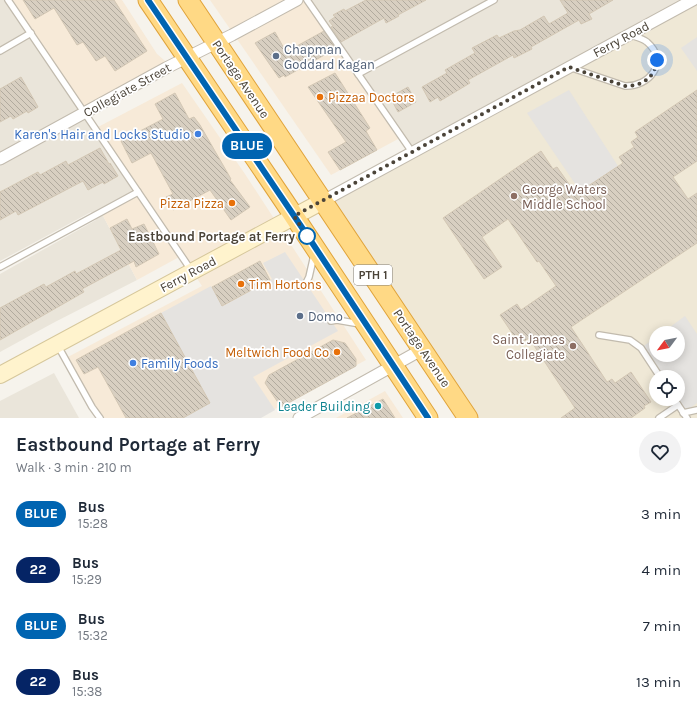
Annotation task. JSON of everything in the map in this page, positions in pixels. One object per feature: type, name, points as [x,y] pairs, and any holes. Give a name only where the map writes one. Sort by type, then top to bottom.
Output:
[{"type":"highway","name":"PTH 1","points":[[148,0],[428,418]]},
{"type":"highway","name":"Portage Avenue","points":[[188,0],[468,418]]},
{"type":"main road","name":"Ferry Road","points":[[0,375],[323,201]]},
{"type":"street","name":"Collegiate Street","points":[[0,159],[85,112],[297,0]]},
{"type":"street","name":"Ferry Road","points":[[323,201],[693,0]]},
{"type":"street","points":[[299,418],[423,349]]},
{"type":"lane","points":[[8,0],[192,272]]},
{"type":"lane","points":[[307,0],[412,152]]},
{"type":"lane","points":[[358,74],[494,0]]},
{"type":"lane","points":[[0,51],[31,34]]},
{"type":"lane","points":[[569,67],[625,86],[641,84],[656,68],[656,53],[646,41],[629,35]]},
{"type":"lane","points":[[0,267],[138,192]]},
{"type":"lane","points":[[306,283],[316,249]]},
{"type":"lane","points":[[331,321],[337,320],[367,326]]},
{"type":"lane","points":[[599,335],[630,340],[641,348],[655,370]]},
{"type":"lane","points":[[58,344],[92,407],[100,418]]},
{"type":"lane","points":[[659,418],[677,406]]},
{"type":"lane","points":[[679,406],[687,418]]},
{"type":"lane","points":[[683,413],[697,410]]},
{"type":"shaded area","points":[[0,0],[11,0],[142,192],[102,214],[137,280],[0,352],[0,274],[96,220],[91,212],[0,261]]},
{"type":"shaded area","points":[[11,0],[122,0],[157,54],[172,67],[88,112]]},
{"type":"shaded area","points":[[210,0],[306,0],[400,138],[331,175]]},
{"type":"shaded area","points":[[309,0],[693,0],[412,152]]},
{"type":"shaded area","points":[[697,0],[697,418],[469,418],[323,201]]},
{"type":"shaded area","points":[[697,37],[697,71],[681,48]]},
{"type":"shaded area","points":[[182,83],[245,174],[366,360],[258,418],[102,418],[93,406],[66,358],[202,286],[160,222],[181,256],[137,280],[102,214],[141,192],[98,127]]},
{"type":"shaded area","points":[[569,90],[618,166],[580,191],[527,113]]},
{"type":"shaded area","points":[[285,252],[338,331],[253,377],[275,410],[261,418],[183,418],[210,403],[161,313],[211,286],[223,306],[272,279],[263,263]]},
{"type":"shaded area","points":[[685,316],[697,334],[697,403],[683,413],[678,406],[685,406],[685,370],[655,370],[650,362],[685,362],[685,326],[671,326]]},
{"type":"shaded area","points":[[649,342],[649,360],[641,348]]},
{"type":"shaded area","points":[[54,373],[79,418],[0,418],[0,401]]},
{"type":"shaded area","points":[[385,391],[403,418],[336,418]]},
{"type":"building","points":[[23,0],[114,0],[147,51],[115,71],[105,56],[96,61],[83,42],[77,45],[54,8],[35,19]]},
{"type":"building","points":[[366,0],[426,0],[386,23],[384,18],[341,42],[331,27],[333,26],[329,21],[335,17],[333,15],[344,9],[345,11]]},
{"type":"building","points":[[560,0],[613,0],[589,14],[592,19],[581,24],[579,20],[531,47],[532,49],[514,58],[513,55],[468,80],[470,83],[440,101],[438,97],[430,102],[422,87],[447,73],[445,70],[475,53],[472,48],[497,35],[499,38],[514,31],[520,30],[544,16],[549,24],[568,13]]},
{"type":"building","points":[[324,31],[334,46],[327,50],[328,53],[285,77],[284,75],[279,78],[255,43],[275,32],[286,52]]},
{"type":"building","points":[[335,73],[370,128],[366,131],[377,150],[340,170],[328,152],[346,142],[308,87]]},
{"type":"building","points":[[21,77],[38,107],[13,119],[11,116],[0,122],[0,89]]},
{"type":"building","points":[[408,87],[416,102],[398,112],[390,97]]},
{"type":"building","points":[[697,90],[697,161],[673,177],[688,199],[697,193],[697,243],[571,327],[607,382],[612,379],[615,383],[631,372],[649,399],[649,403],[631,418],[561,418],[575,408],[529,338],[523,342],[518,334],[514,336],[500,315],[517,304],[521,310],[556,286],[539,261],[537,262],[508,219],[482,237],[502,267],[484,279],[443,218],[541,151],[553,169],[557,167],[576,194],[623,163],[619,157],[634,147],[631,142],[638,137],[635,132]]},
{"type":"building","points":[[175,93],[189,119],[194,117],[200,125],[231,179],[230,180],[250,207],[231,220],[210,190],[173,210],[166,197],[173,194],[151,153],[132,163],[121,141],[163,119],[155,104]]},
{"type":"building","points":[[100,148],[118,176],[104,184],[103,182],[88,190],[83,181],[18,215],[16,211],[0,220],[0,192],[38,172],[40,175],[66,161],[68,165]]},
{"type":"building","points":[[127,219],[132,229],[144,224],[159,254],[136,267],[134,261],[82,289],[84,292],[0,340],[0,308],[44,284],[46,287],[75,271],[76,274],[121,250],[110,228]]},
{"type":"building","name":"Tim Hortons","points":[[260,261],[270,280],[222,306],[212,287]]},
{"type":"building","name":"Family Foods","points":[[161,313],[210,403],[183,418],[126,418],[98,367],[84,374],[76,360]]},
{"type":"building","points":[[333,340],[345,343],[356,359],[356,366],[281,407],[265,383],[269,375]]},
{"type":"building","name":"Leader Building","points":[[383,399],[395,418],[347,418]]},
{"type":"bus line","name":"BLUE","points":[[148,0],[305,232],[428,418]]},
{"type":"place","name":"Chapman Goddard Kagan","points":[[276,56]]},
{"type":"place","name":"Pizzaa Doctors","points":[[320,97]]},
{"type":"place","name":"Karen's Hair and Locks Studio","points":[[198,134]]},
{"type":"place","name":"George Waters Middle School","points":[[514,196]]},
{"type":"place","name":"Pizza Pizza","points":[[232,203]]},
{"type":"place","name":"Eastbound Portage at Ferry","points":[[307,236]]},
{"type":"place","name":"Tim Hortons","points":[[241,284]]},
{"type":"place","name":"Domo","points":[[300,316]]},
{"type":"place","name":"Saint James Collegiate","points":[[573,346]]},
{"type":"place","name":"Meltwich Food Co","points":[[337,352]]},
{"type":"place","name":"Family Foods","points":[[133,363]]},
{"type":"place","name":"Leader Building","points":[[378,406]]},
{"type":"route","points":[[307,236],[294,216],[569,67],[625,86],[633,86],[641,84],[648,79],[656,68],[657,60]]}]
